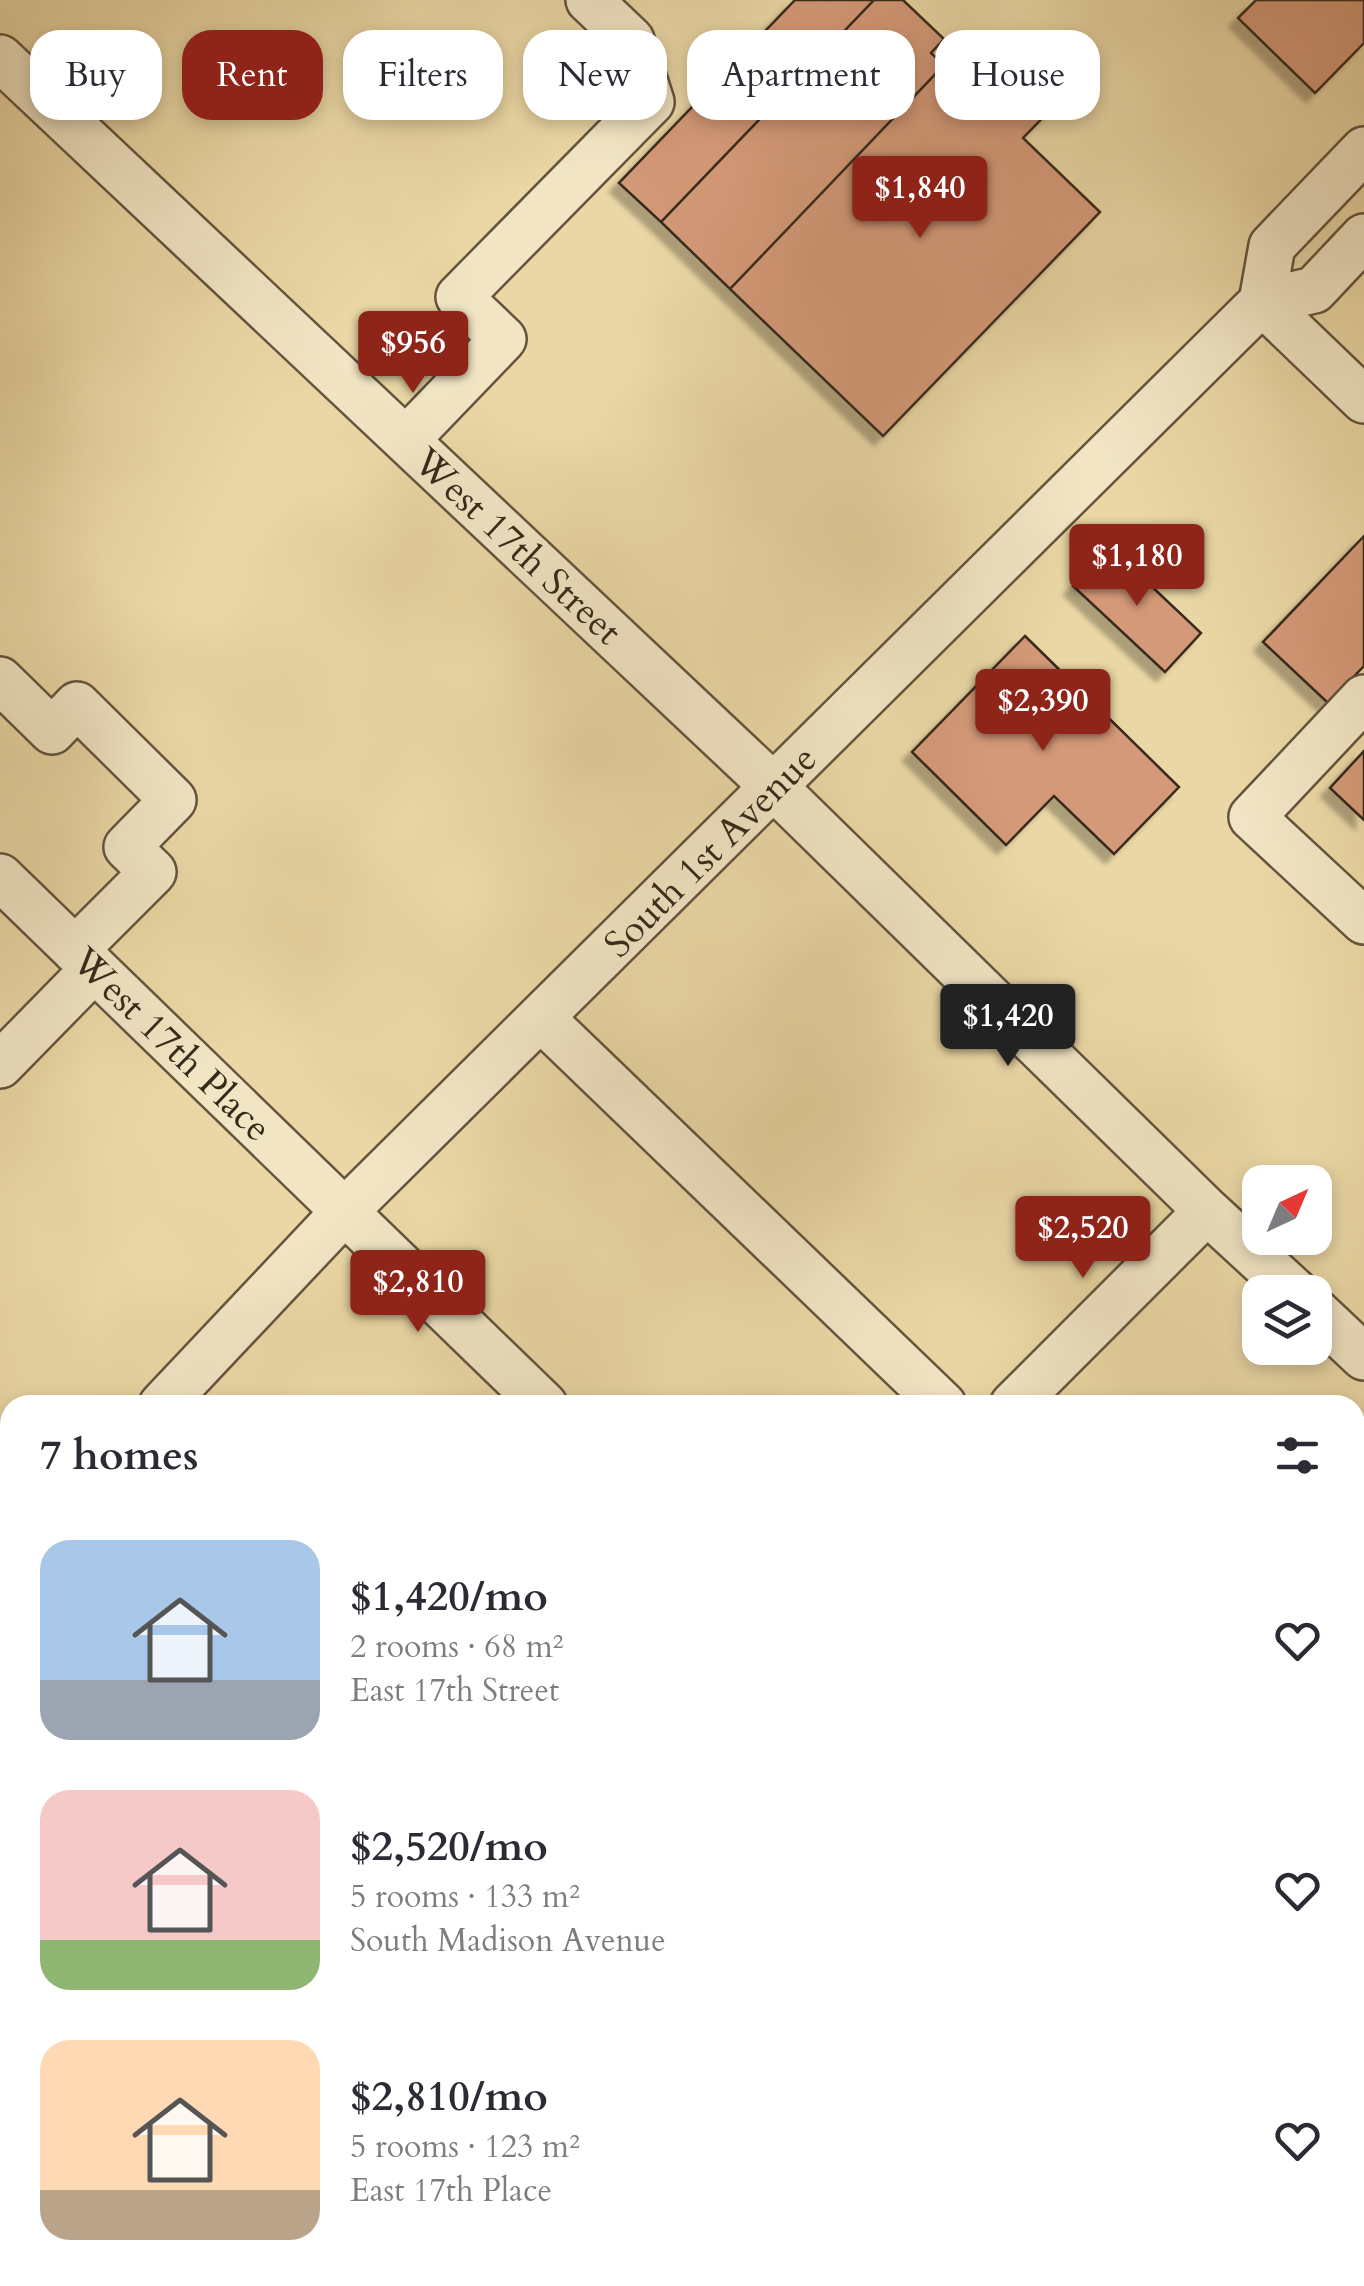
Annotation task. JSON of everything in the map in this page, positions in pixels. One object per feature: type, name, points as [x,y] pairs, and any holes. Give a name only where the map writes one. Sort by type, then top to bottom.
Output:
[{"type":"street","points":[[406,440],[503,339],[460,297],[651,102],[631,40],[589,0]]},
{"type":"street","name":"West 17th Street","points":[[0,58],[774,788],[1276,1275]]},
{"type":"street","points":[[1262,302],[1272,246],[1364,150]]},
{"type":"street","points":[[1262,302],[1314,290],[1364,237]]},
{"type":"street","points":[[1262,302],[1364,400]]},
{"type":"street","name":"South 1st Avenue","points":[[171,1395],[344,1212],[1262,302]]},
{"type":"street","points":[[0,680],[52,730],[77,705],[173,800],[128,847],[154,872],[0,1065]]},
{"type":"street","points":[[1364,698],[1252,816],[1364,921]]},
{"type":"street","name":"West 17th Place","points":[[0,876],[534,1395]]},
{"type":"street","points":[[541,1018],[933,1395]]},
{"type":"street","points":[[1023,1395],[1207,1211]]},
{"type":"street","points":[[1332,1328],[1364,1357]]},
{"type":"building","points":[[795,0],[874,0],[845,30],[766,30]]},
{"type":"building","points":[[874,0],[903,0],[935,30],[935,49],[931,53],[935,57],[935,74],[915,95],[915,30],[845,30]]},
{"type":"building","points":[[1256,0],[1364,0],[1364,43],[1315,93],[1238,18]]},
{"type":"building","points":[[935,74],[935,120],[1040,120],[1023,138],[1100,212],[883,436],[730,289],[891,120],[915,120],[915,95]]},
{"type":"building","points":[[687,112],[687,120],[759,120],[661,222],[619,183]]},
{"type":"building","points":[[759,120],[891,120],[730,289],[661,222]]},
{"type":"building","points":[[1364,536],[1364,666],[1328,703],[1263,642]]},
{"type":"building","points":[[1110,547],[1201,633],[1165,672],[1073,586]]},
{"type":"building","points":[[1025,636],[1179,787],[1114,854],[1054,796],[1006,845],[912,752]]},
{"type":"building","points":[[1364,751],[1364,820],[1330,788]]}]
